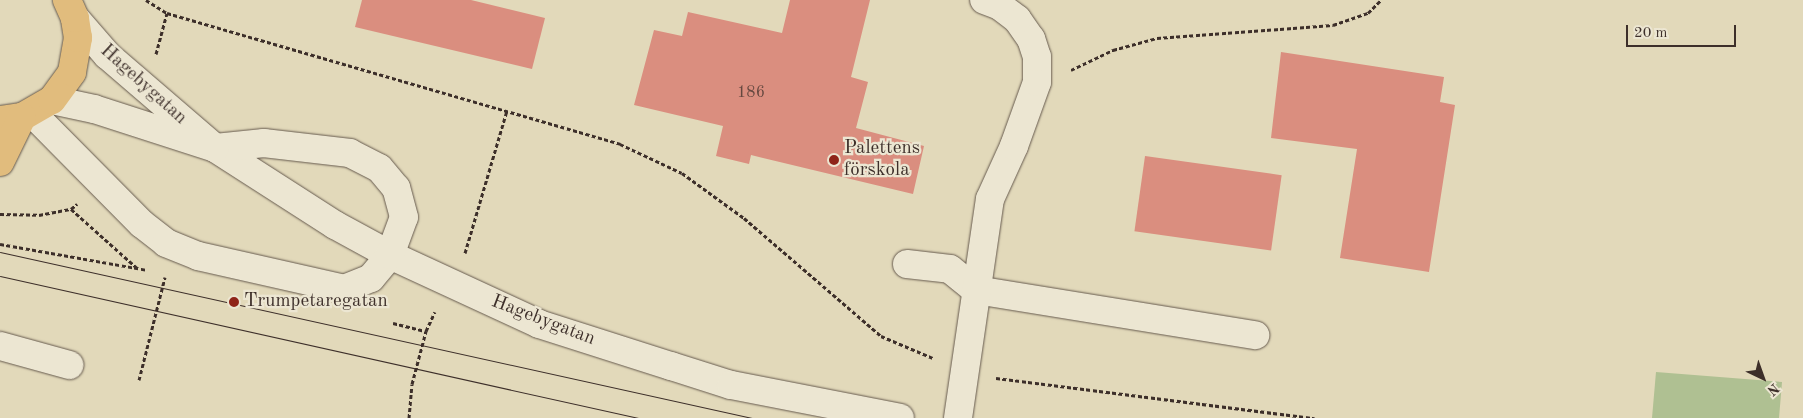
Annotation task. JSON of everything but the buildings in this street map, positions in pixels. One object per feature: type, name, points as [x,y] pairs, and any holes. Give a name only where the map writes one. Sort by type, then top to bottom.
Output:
[{"type":"main road","points":[[0,162],[27,112],[72,72],[78,38],[70,5]]},
{"type":"street","points":[[958,418],[990,199],[1014,146],[1037,74],[1037,57],[1031,39],[1017,19],[1000,6],[984,0]]},
{"type":"street","name":"Hagebygatan","points":[[70,5],[107,55],[214,148],[335,225],[390,255],[539,324],[731,385],[900,418]]},
{"type":"street","name":"Hagebygatan","points":[[27,112],[94,109],[214,148]]},
{"type":"street","points":[[27,112],[142,224],[166,243],[198,256],[344,289],[371,278],[390,255],[404,217],[396,188],[379,168],[350,153],[264,143],[214,148]]},
{"type":"street","points":[[907,264],[950,269],[976,290],[1255,334]]},
{"type":"street","points":[[0,346],[69,365]]},
{"type":"path","points":[[146,0],[167,13],[620,144],[682,173],[744,218],[881,336],[966,372],[1004,380],[1314,418]]},
{"type":"path","points":[[1066,74],[1077,65],[1113,50],[1157,38],[1333,25],[1368,13],[1381,0]]},
{"type":"path","points":[[409,418],[412,384],[426,331],[466,251],[507,110]]},
{"type":"path","points":[[71,209],[139,270]]},
{"type":"path","points":[[0,244],[139,270],[157,271]]},
{"type":"path","points":[[139,380],[167,272]]},
{"type":"path","points":[[393,323],[426,331]]},
{"type":"green space","points":[[1656,372],[1782,382],[1779,418],[1652,418]]},
{"type":"tram line","points":[[0,252],[752,418]]},
{"type":"tram line","points":[[0,276],[638,418]]},
{"type":"place","name":"Palettens förskola","points":[[834,160]]},
{"type":"place","name":"Trumpetaregatan","points":[[234,302]]}]
